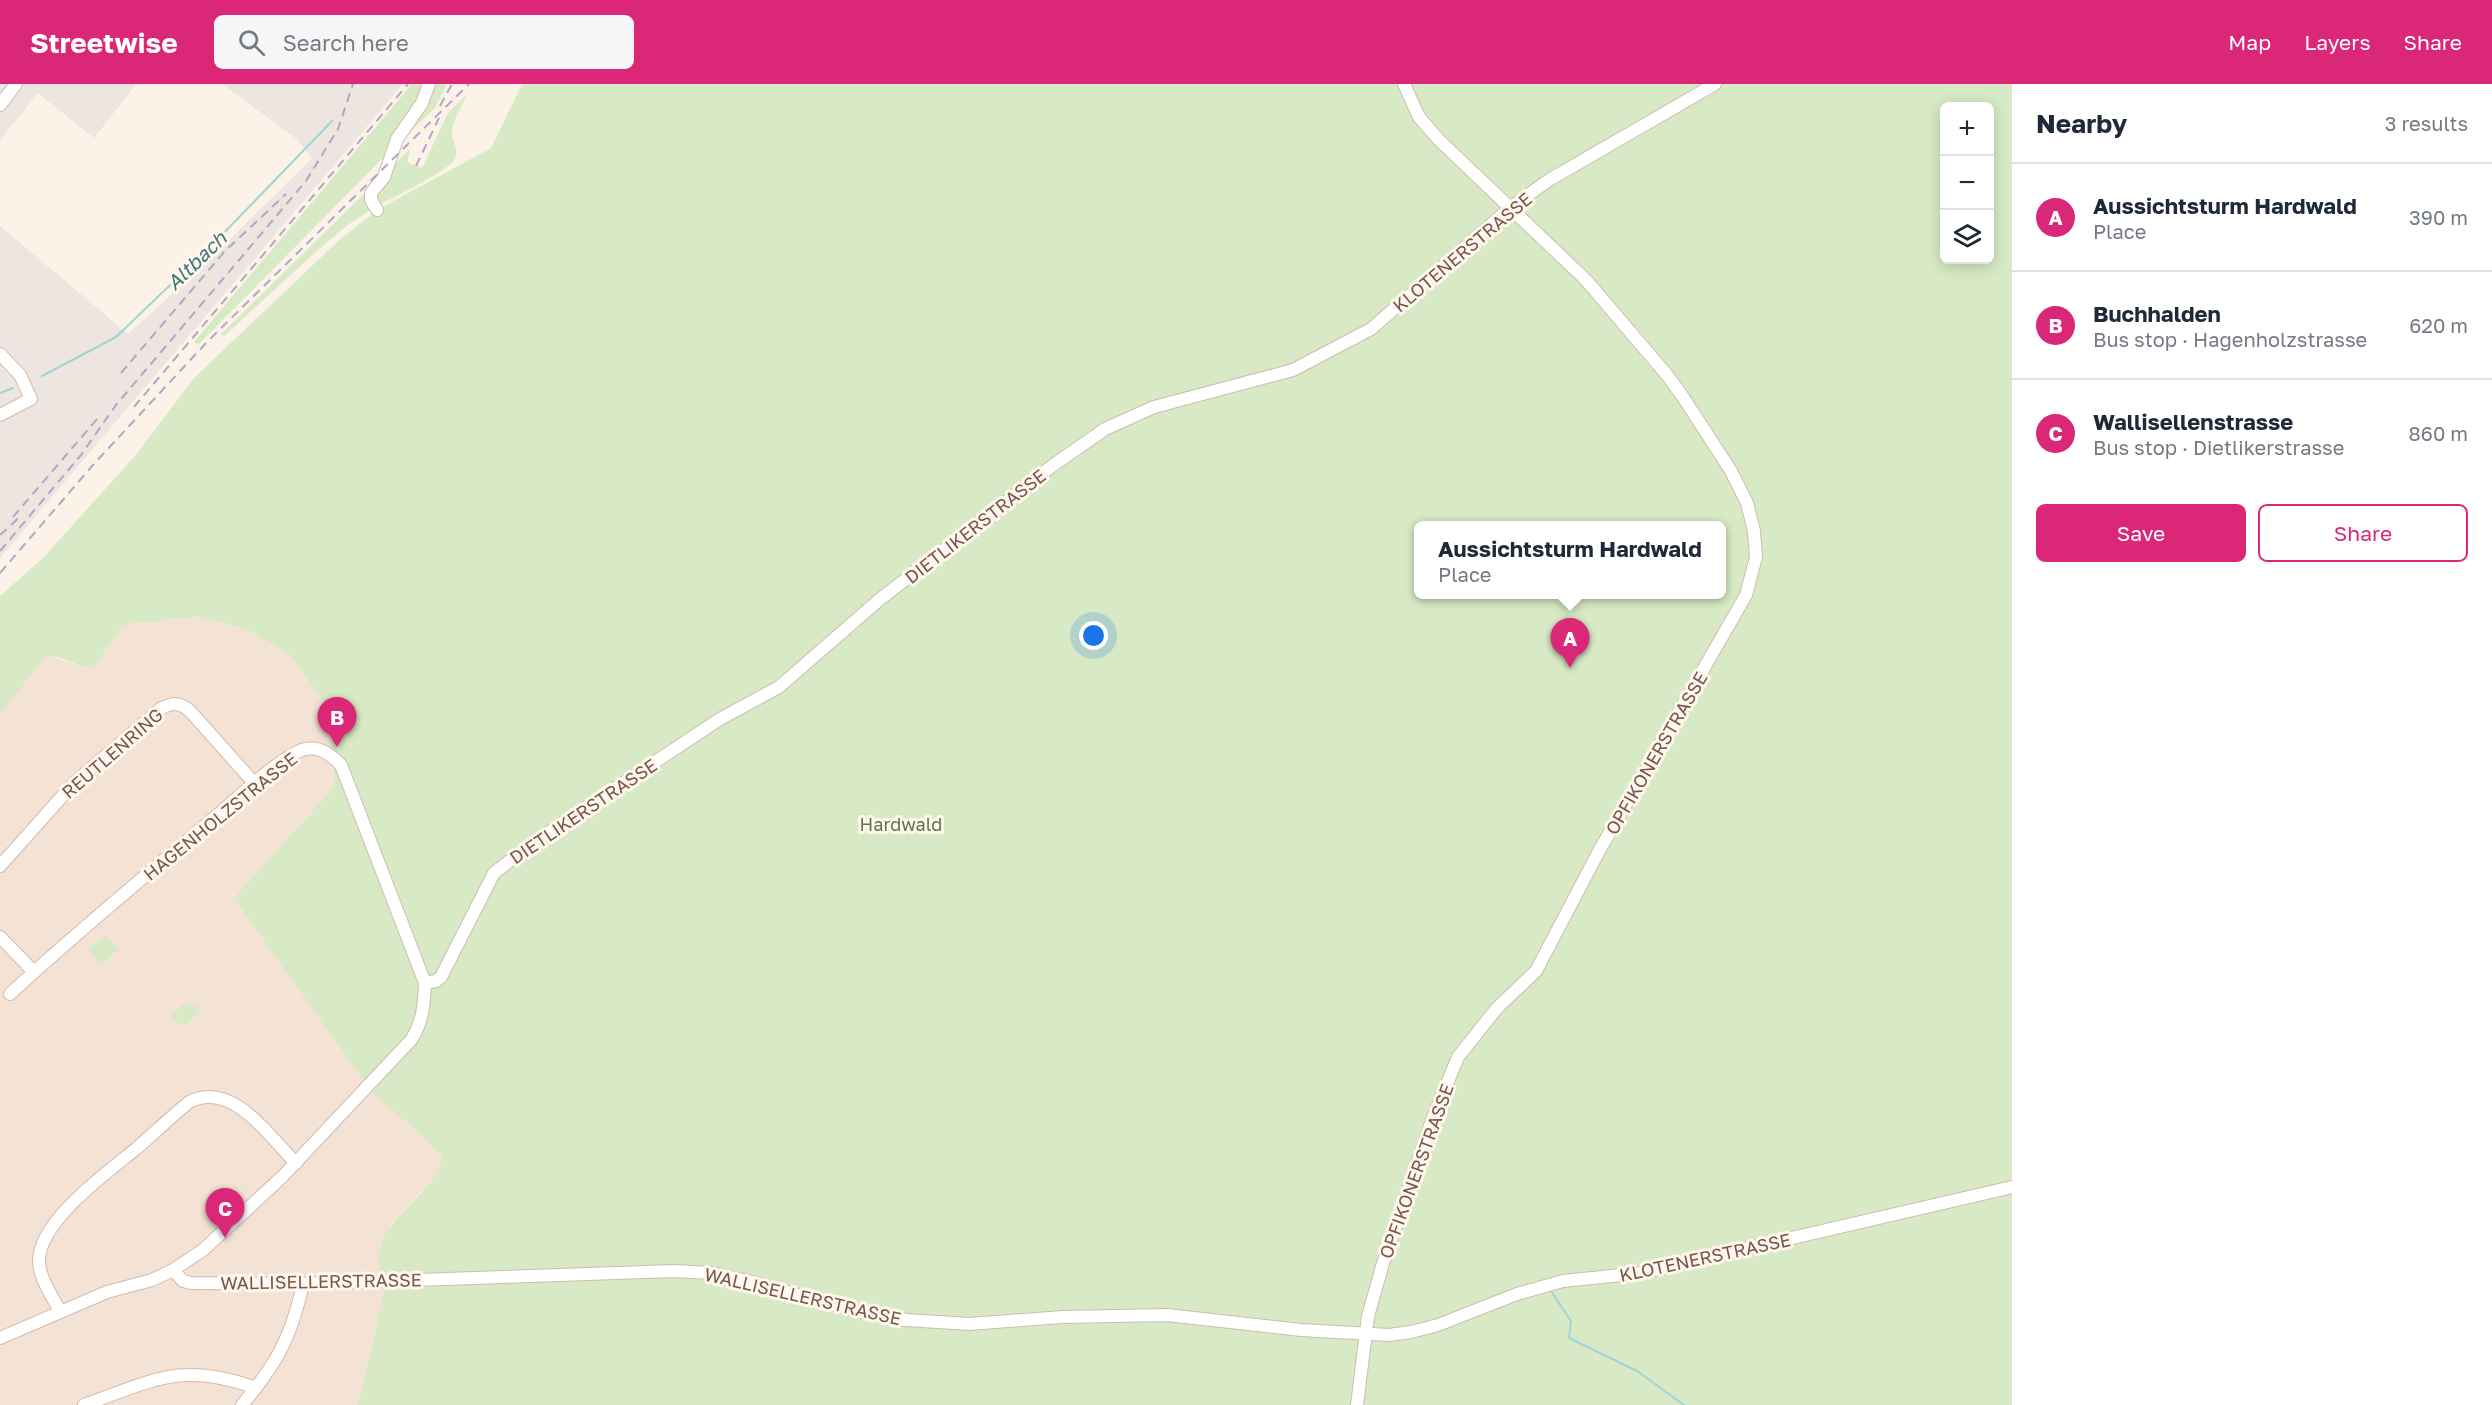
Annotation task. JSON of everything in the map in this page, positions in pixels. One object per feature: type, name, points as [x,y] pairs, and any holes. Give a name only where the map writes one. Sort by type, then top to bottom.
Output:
[{"type":"street","points":[[0,105],[16,84]]},
{"type":"street","points":[[377,210],[370,200],[371,193],[384,177],[397,140],[423,103],[429,84]]},
{"type":"street","name":"OPFIKONERSTRASSE","points":[[1357,1405],[1365,1334],[1384,1260],[1432,1120],[1458,1057],[1497,1008],[1536,970],[1599,850],[1746,595],[1756,557],[1752,517],[1741,489],[1667,375],[1586,280],[1439,140],[1419,117],[1404,84]]},
{"type":"street","name":"KLOTENERSTRASSE","points":[[1198,394],[1293,370],[1371,329],[1510,208],[1549,180],[1714,84]]},
{"type":"street","points":[[0,354],[20,375],[31,399],[0,415]]},
{"type":"street","name":"DIETLIKERSTRASSE","points":[[424,983],[436,981],[441,977],[494,873],[534,842],[720,719],[779,687],[879,600],[1053,466],[1105,429],[1154,407],[1198,394]]},
{"type":"street","name":"REUTLENRING","points":[[0,866],[74,783],[160,709],[171,703],[181,705],[190,711],[255,784]]},
{"type":"street","name":"HAGENHOLZSTRASSE","points":[[10,994],[255,784],[294,754],[305,749],[316,748],[341,765],[424,983]]},
{"type":"street","points":[[0,937],[34,972]]},
{"type":"street","points":[[0,1338],[107,1292],[152,1280],[173,1270],[221,1234],[296,1163],[411,1040],[420,1026],[424,1006],[424,983]]},
{"type":"street","points":[[60,1311],[40,1272],[40,1252],[46,1238],[56,1222],[82,1193],[189,1102],[208,1096],[234,1103],[296,1163]]},
{"type":"street","name":"KLOTENERSTRASSE","points":[[1365,1334],[1411,1332],[1438,1325],[1517,1294],[1563,1281],[1641,1273],[2012,1187]]},
{"type":"street","name":"WALLISELLERSTRASSE","points":[[173,1270],[183,1281],[191,1283],[303,1284],[674,1271],[711,1274],[748,1281],[857,1311],[906,1320],[969,1324],[1094,1315],[1167,1315],[1301,1330],[1365,1334]]},
{"type":"street","points":[[242,1405],[274,1364],[287,1340],[303,1284]]},
{"type":"street","points":[[84,1405],[164,1377],[185,1373],[207,1374],[256,1388]]},
{"type":"shaded area","points":[[0,84],[136,84],[94,138],[38,93],[0,140]]},
{"type":"shaded area","points":[[222,84],[403,84],[0,558],[0,226],[128,334],[200,269],[312,158],[297,139]]},
{"type":"shaded area","points":[[198,616],[244,629],[278,647],[292,657],[330,712],[335,786],[234,898],[414,1128],[444,1157],[431,1181],[390,1225],[379,1273],[385,1288],[358,1405],[0,1405],[0,715],[41,661],[49,656],[86,668],[97,664],[120,629],[126,624],[168,621]]},
{"type":"green space","points":[[412,84],[425,84],[390,151],[198,345],[194,342]]},
{"type":"green space","points":[[433,84],[447,84],[435,108],[400,142]]},
{"type":"green space","name":"Hardwald","points":[[522,84],[2012,84],[2012,1405],[358,1405],[385,1288],[379,1254],[383,1240],[389,1229],[432,1179],[443,1157],[414,1128],[373,1094],[234,898],[335,786],[330,712],[292,657],[244,629],[198,616],[156,622],[133,622],[120,629],[97,664],[86,668],[49,656],[41,662],[0,715],[0,596],[42,559],[135,456],[194,378],[337,242],[377,210],[491,148]]},
{"type":"green space","points":[[468,93],[453,127],[452,135],[456,156],[451,164],[383,203],[376,202],[376,195],[382,180],[410,149],[407,162],[422,168],[448,113]]},
{"type":"green space","points":[[366,192],[369,211],[320,248],[224,336],[221,334]]},
{"type":"green space","points":[[106,935],[119,950],[101,964],[88,949]]},
{"type":"green space","points":[[185,1003],[199,1007],[201,1011],[185,1026],[178,1024],[172,1015]]},
{"type":"waterway","name":"Altbach","points":[[42,376],[116,337],[218,239],[332,121]]},
{"type":"waterway","name":"Altbach","points":[[0,393],[13,388]]},
{"type":"waterway","points":[[1551,1291],[1571,1321],[1569,1338],[1637,1371],[1684,1405]]},
{"type":"railway","points":[[0,551],[81,455],[116,405],[306,181],[338,129],[353,84]]},
{"type":"railway","points":[[134,407],[408,84]]},
{"type":"railway","points":[[440,106],[452,84]]},
{"type":"railway","points":[[0,573],[93,465],[207,342],[469,84]]},
{"type":"railway","points":[[416,166],[439,118]]},
{"type":"railway","points":[[121,373],[225,251],[286,194]]},
{"type":"railway","points":[[13,517],[98,418]]},
{"type":"railway","points":[[0,535],[22,515]]},
{"type":"place","name":"Aussichtsturm Hardwald","points":[[1570,668]]},
{"type":"place","name":"Buchhalden","points":[[337,747]]},
{"type":"place","name":"Wallisellenstrasse","points":[[225,1238]]}]
